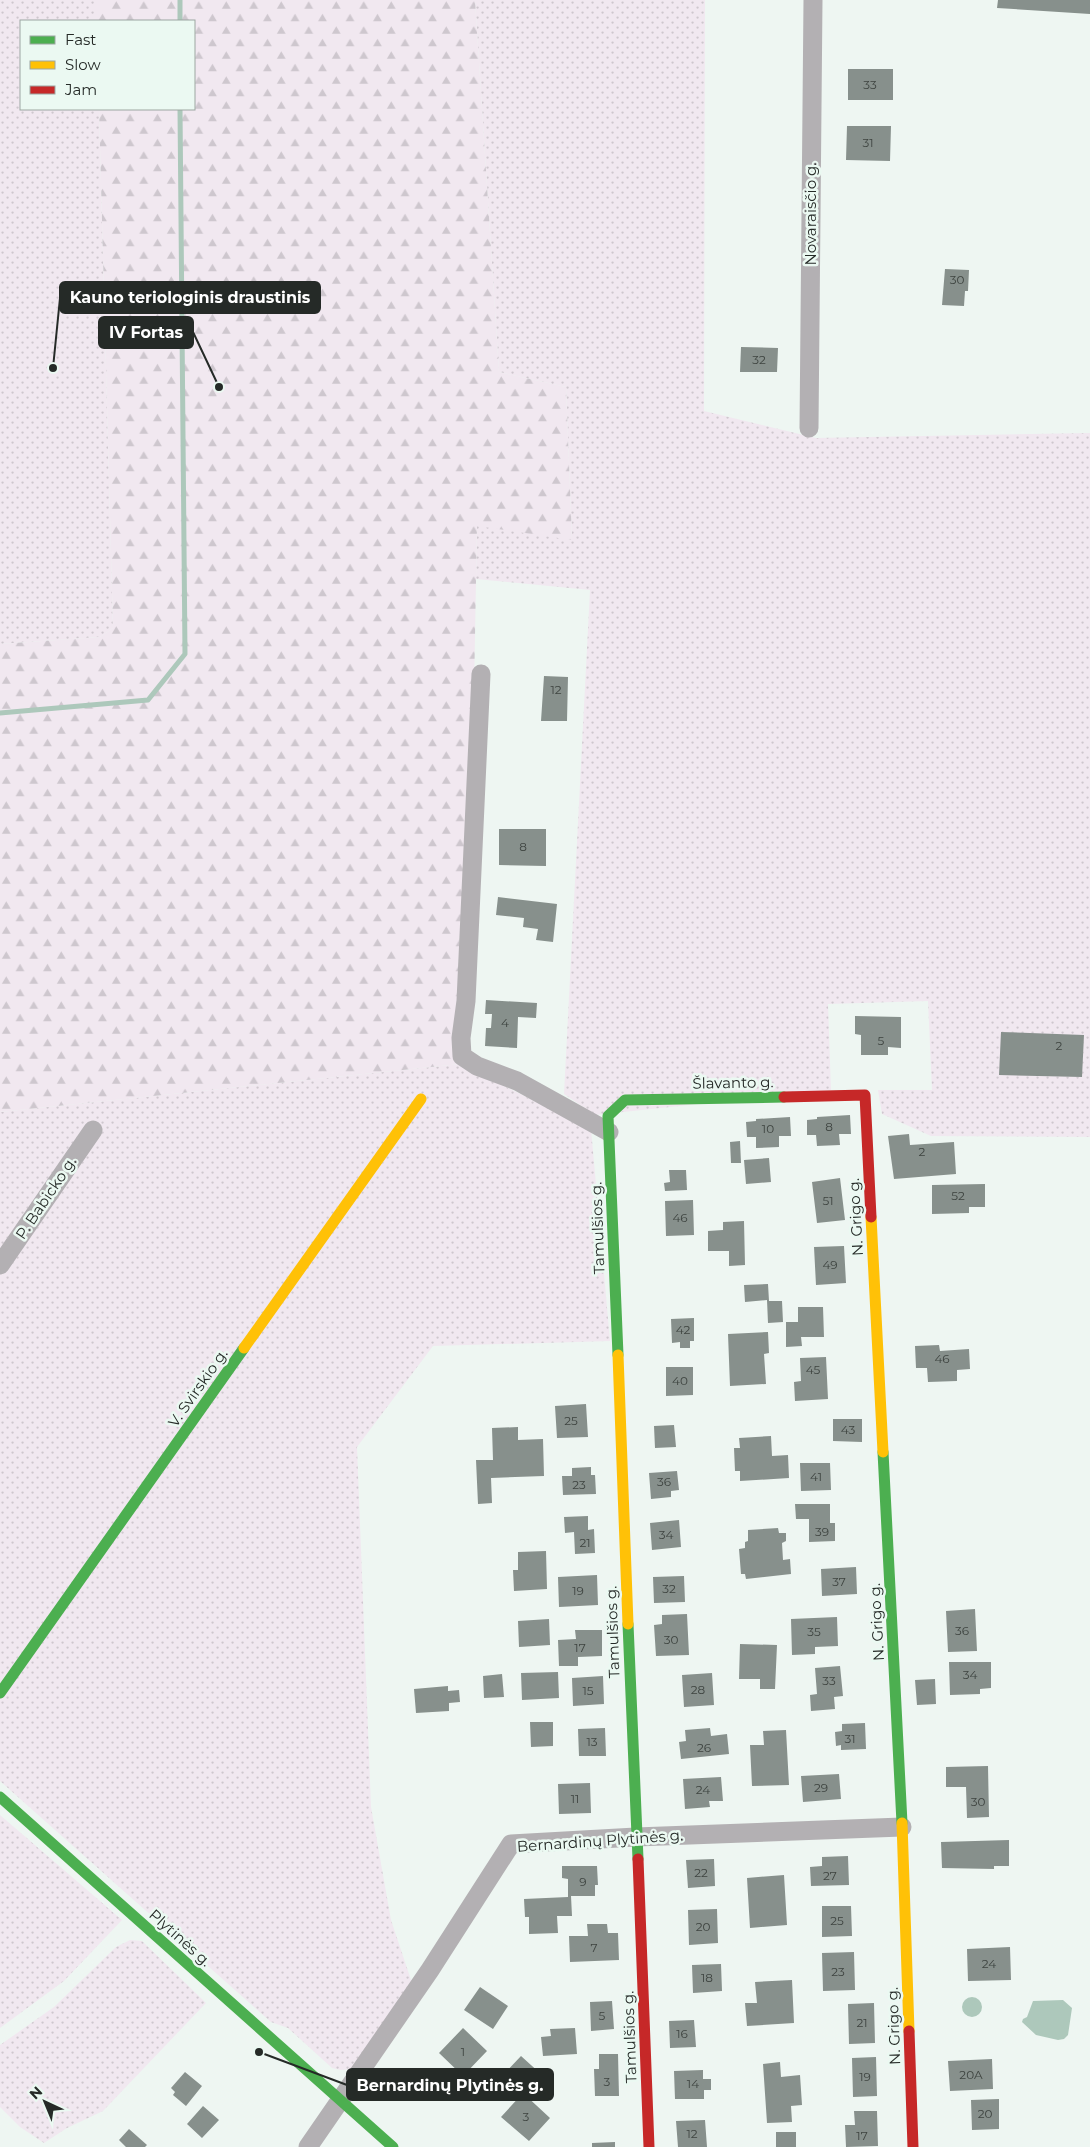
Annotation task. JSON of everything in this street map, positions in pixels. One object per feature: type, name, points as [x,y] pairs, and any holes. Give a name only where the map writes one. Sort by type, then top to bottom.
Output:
[{"type":"street","name":"Novaraisčio g.","points":[[809,428],[813,0]]},
{"type":"street","points":[[481,674],[466,1001],[461,1038],[462,1056],[477,1066],[517,1081],[609,1124]]},
{"type":"street","name":"Šlavanto g.","points":[[609,1124],[625,1100],[865,1095]]},
{"type":"street","name":"N. Grigo g.","points":[[865,1095],[902,1827],[913,2147]]},
{"type":"street","name":"V. Svirskio g.","points":[[0,1693],[421,1099]]},
{"type":"street","name":"Tamulšios g.","points":[[609,1124],[649,2147]]},
{"type":"street","name":"P. Babicko g.","points":[[0,1266],[93,1130]]},
{"type":"street","name":"Plytinės g.","points":[[0,1797],[393,2147]]},
{"type":"street","name":"Bernardinų Plytinės g.","points":[[308,2147],[430,1970],[511,1844],[636,1837],[902,1827]]},
{"type":"green space","points":[[0,0],[96,0],[96,20],[20,20],[20,110],[99,110],[113,628],[100,637],[0,644]]},
{"type":"green space","points":[[96,0],[475,0],[499,372],[566,387],[572,540],[477,526],[473,746],[459,948],[457,1052],[460,1064],[0,1112],[0,644],[100,637],[113,628],[99,110],[195,110],[195,20],[96,20]]},
{"type":"green space","points":[[475,0],[705,0],[704,411],[816,438],[1090,433],[1090,1137],[931,1136],[882,1114],[878,1090],[932,1090],[928,1001],[828,1004],[831,1090],[595,1115],[564,1094],[590,590],[476,579],[477,525],[572,539],[566,387],[499,372]]},
{"type":"green space","points":[[460,1064],[591,1129],[610,1341],[433,1346],[357,1447],[371,1807],[391,1920],[412,1983],[351,2069],[341,2070],[332,2068],[288,2028],[271,2022],[0,1781],[0,1112]]},
{"type":"green space","points":[[0,1815],[122,1920],[64,1981],[0,2028]]},
{"type":"green space","points":[[130,1940],[142,1941],[206,2003],[103,2111],[67,2128],[44,2143],[20,2127],[0,2107],[0,2045],[54,2007],[116,1947]]},
{"type":"shaded area","points":[[972,1997],[979,2000],[982,2007],[979,2014],[972,2017],[965,2014],[962,2007],[965,2000]]},
{"type":"shaded area","points":[[1063,2000],[1072,2008],[1068,2035],[1064,2039],[1058,2040],[1036,2035],[1022,2022],[1027,2017],[1033,2001]]},
{"type":"building","points":[[998,0],[1090,0],[1090,14],[997,8]]},
{"type":"building","points":[[848,69],[893,69],[893,100],[848,100]]},
{"type":"building","points":[[847,126],[891,126],[890,161],[846,160]]},
{"type":"building","points":[[945,269],[969,270],[968,291],[965,291],[964,306],[942,305]]},
{"type":"building","points":[[741,347],[778,348],[777,372],[740,372]]},
{"type":"building","points":[[544,676],[568,677],[567,721],[541,721]]},
{"type":"building","points":[[499,829],[546,829],[546,866],[499,865]]},
{"type":"building","points":[[498,897],[557,904],[553,942],[536,940],[538,929],[523,927],[524,918],[496,915]]},
{"type":"building","points":[[486,1000],[537,1003],[536,1018],[518,1017],[517,1048],[485,1046],[486,1028],[491,1028],[492,1014],[485,1014]]},
{"type":"building","points":[[855,1016],[901,1017],[901,1048],[888,1047],[888,1055],[861,1055],[861,1035],[855,1034]]},
{"type":"building","points":[[1001,1032],[1084,1035],[1082,1077],[999,1075]]},
{"type":"building","points":[[850,1115],[851,1134],[839,1134],[840,1145],[817,1146],[816,1135],[807,1135],[807,1120],[817,1119],[817,1117]]},
{"type":"building","points":[[790,1117],[791,1136],[779,1136],[779,1147],[756,1148],[756,1137],[747,1137],[746,1122],[756,1121],[756,1119]]},
{"type":"building","points":[[909,1134],[910,1145],[954,1142],[956,1174],[894,1179],[888,1136]]},
{"type":"building","points":[[740,1141],[741,1163],[731,1163],[730,1142]]},
{"type":"building","points":[[769,1158],[771,1182],[746,1184],[744,1160]]},
{"type":"building","points":[[669,1170],[686,1170],[687,1190],[665,1191],[664,1183],[670,1182]]},
{"type":"building","points":[[840,1178],[845,1220],[817,1223],[812,1182]]},
{"type":"building","points":[[985,1184],[985,1207],[969,1207],[969,1213],[932,1214],[932,1185]]},
{"type":"building","points":[[693,1200],[694,1235],[666,1236],[665,1201]]},
{"type":"building","points":[[744,1221],[745,1265],[729,1266],[729,1251],[708,1251],[708,1231],[723,1230],[723,1222]]},
{"type":"building","points":[[844,1246],[846,1283],[816,1285],[814,1247]]},
{"type":"building","points":[[768,1284],[769,1301],[782,1301],[783,1322],[768,1323],[767,1300],[745,1302],[744,1285]]},
{"type":"building","points":[[798,1307],[823,1307],[824,1337],[801,1337],[802,1346],[786,1347],[786,1322],[798,1322]]},
{"type":"building","points":[[694,1318],[694,1341],[690,1341],[690,1348],[680,1348],[680,1342],[672,1343],[671,1319]]},
{"type":"building","points":[[768,1332],[769,1353],[764,1354],[766,1384],[730,1386],[728,1334]]},
{"type":"building","points":[[939,1345],[940,1351],[969,1349],[970,1369],[957,1370],[957,1381],[928,1382],[927,1368],[916,1368],[915,1346]]},
{"type":"building","points":[[826,1357],[828,1399],[795,1401],[794,1382],[801,1381],[800,1358]]},
{"type":"building","points":[[666,1367],[693,1367],[693,1395],[666,1396]]},
{"type":"building","points":[[586,1404],[588,1437],[557,1438],[555,1406]]},
{"type":"building","points":[[833,1419],[862,1419],[862,1442],[833,1441]]},
{"type":"building","points":[[674,1425],[676,1447],[655,1448],[654,1426]]},
{"type":"building","points":[[518,1427],[518,1440],[543,1439],[544,1476],[491,1478],[492,1503],[478,1504],[476,1460],[493,1460],[492,1428]]},
{"type":"building","points":[[771,1436],[772,1456],[788,1455],[789,1478],[740,1481],[740,1471],[735,1471],[734,1448],[740,1448],[739,1438]]},
{"type":"building","points":[[800,1463],[830,1463],[831,1490],[801,1491]]},
{"type":"building","points":[[591,1467],[591,1475],[595,1475],[596,1494],[563,1495],[562,1476],[572,1476],[572,1468]]},
{"type":"building","points":[[677,1471],[679,1490],[671,1491],[671,1497],[651,1499],[649,1473]]},
{"type":"building","points":[[795,1504],[830,1504],[830,1523],[835,1523],[835,1541],[809,1542],[809,1519],[796,1519]]},
{"type":"building","points":[[588,1516],[588,1530],[594,1529],[595,1553],[575,1554],[574,1532],[565,1533],[564,1517]]},
{"type":"building","points":[[679,1520],[681,1547],[652,1550],[650,1523]]},
{"type":"building","points":[[778,1528],[779,1533],[786,1533],[786,1541],[782,1543],[783,1560],[790,1559],[791,1574],[746,1579],[745,1574],[741,1574],[739,1549],[745,1548],[745,1542],[748,1541],[748,1530]]},
{"type":"building","points":[[546,1551],[547,1589],[514,1591],[513,1570],[518,1570],[518,1552]]},
{"type":"building","points":[[856,1567],[857,1594],[822,1596],[821,1569]]},
{"type":"building","points":[[597,1575],[598,1605],[559,1607],[558,1577]]},
{"type":"building","points":[[684,1576],[685,1602],[654,1603],[653,1577]]},
{"type":"building","points":[[975,1609],[977,1651],[948,1652],[946,1611]]},
{"type":"building","points":[[687,1614],[689,1655],[656,1656],[654,1625],[662,1624],[662,1615]]},
{"type":"building","points":[[837,1617],[838,1646],[815,1647],[815,1654],[792,1655],[791,1619]]},
{"type":"building","points":[[549,1619],[550,1645],[519,1647],[518,1621]]},
{"type":"building","points":[[575,1630],[602,1630],[602,1656],[578,1657],[578,1666],[559,1666],[558,1640],[576,1639]]},
{"type":"building","points":[[740,1644],[777,1645],[775,1689],[760,1689],[760,1679],[739,1679]]},
{"type":"building","points":[[949,1662],[991,1662],[991,1688],[980,1689],[980,1694],[950,1695]]},
{"type":"building","points":[[840,1666],[843,1696],[834,1697],[835,1709],[811,1711],[810,1695],[817,1694],[815,1668]]},
{"type":"building","points":[[558,1672],[559,1698],[522,1700],[521,1673]]},
{"type":"building","points":[[712,1673],[714,1705],[684,1707],[682,1675]]},
{"type":"building","points":[[502,1674],[504,1697],[484,1698],[483,1676]]},
{"type":"building","points":[[603,1676],[604,1704],[573,1706],[572,1678]]},
{"type":"building","points":[[935,1679],[936,1704],[917,1705],[915,1680]]},
{"type":"building","points":[[448,1686],[448,1691],[459,1690],[460,1702],[449,1703],[449,1711],[416,1713],[414,1689]]},
{"type":"building","points":[[530,1722],[553,1722],[553,1746],[531,1747]]},
{"type":"building","points":[[865,1723],[866,1749],[841,1750],[841,1745],[836,1746],[835,1732],[842,1731],[842,1724]]},
{"type":"building","points":[[605,1728],[606,1756],[579,1756],[578,1729]]},
{"type":"building","points":[[710,1728],[711,1736],[727,1734],[729,1754],[681,1759],[679,1742],[686,1741],[685,1730]]},
{"type":"building","points":[[786,1730],[789,1785],[752,1786],[750,1745],[764,1745],[763,1731]]},
{"type":"building","points":[[988,1766],[989,1817],[967,1818],[966,1787],[946,1787],[946,1767]]},
{"type":"building","points":[[839,1774],[841,1799],[803,1802],[801,1776]]},
{"type":"building","points":[[721,1777],[723,1801],[709,1801],[710,1807],[685,1809],[683,1779]]},
{"type":"building","points":[[590,1783],[591,1813],[559,1814],[558,1784]]},
{"type":"building","points":[[1009,1840],[1009,1866],[994,1866],[994,1869],[942,1868],[941,1842]]},
{"type":"building","points":[[848,1856],[849,1885],[811,1886],[810,1867],[822,1866],[822,1857]]},
{"type":"building","points":[[714,1859],[715,1886],[688,1888],[686,1860]]},
{"type":"building","points":[[562,1866],[597,1866],[598,1885],[595,1885],[595,1896],[571,1896],[572,1916],[557,1916],[558,1933],[529,1934],[529,1917],[525,1917],[524,1899],[568,1897],[568,1879],[562,1878]]},
{"type":"building","points":[[784,1875],[787,1925],[750,1928],[747,1878]]},
{"type":"building","points":[[822,1906],[851,1906],[852,1936],[822,1937]]},
{"type":"building","points":[[717,1909],[718,1943],[689,1945],[688,1910]]},
{"type":"building","points":[[587,1924],[607,1924],[608,1933],[618,1933],[619,1960],[570,1962],[569,1936],[588,1936]]},
{"type":"building","points":[[1010,1947],[1011,1980],[968,1981],[967,1949]]},
{"type":"building","points":[[854,1952],[855,1990],[823,1991],[822,1953]]},
{"type":"building","points":[[721,1964],[722,1991],[693,1993],[692,1965]]},
{"type":"building","points":[[792,1980],[794,2023],[747,2026],[745,2003],[757,2003],[755,1982]]},
{"type":"building","points":[[480,1987],[508,2006],[493,2029],[464,2010]]},
{"type":"building","points":[[612,2001],[614,2029],[591,2031],[590,2002]]},
{"type":"building","points":[[874,2003],[875,2043],[849,2044],[848,2004]]},
{"type":"building","points":[[694,2020],[696,2047],[670,2048],[669,2021]]},
{"type":"building","points":[[463,2028],[487,2051],[463,2076],[439,2053]]},
{"type":"building","points":[[575,2028],[577,2054],[543,2056],[541,2037],[551,2036],[550,2029]]},
{"type":"building","points":[[599,2054],[618,2054],[619,2096],[595,2096],[594,2069],[599,2069]]},
{"type":"building","points":[[521,2056],[542,2075],[523,2093],[502,2076]]},
{"type":"building","points":[[876,2057],[877,2096],[853,2097],[852,2058]]},
{"type":"building","points":[[992,2059],[993,2089],[950,2091],[948,2061]]},
{"type":"building","points":[[780,2062],[781,2077],[800,2075],[802,2105],[791,2106],[792,2122],[767,2123],[763,2064]]},
{"type":"building","points":[[703,2070],[703,2079],[711,2079],[711,2090],[704,2090],[704,2099],[675,2099],[674,2071]]},
{"type":"building","points":[[185,2072],[202,2086],[186,2106],[173,2095],[175,2092],[171,2088]]},
{"type":"building","points":[[523,2093],[550,2118],[529,2141],[501,2117]]},
{"type":"building","points":[[999,2099],[999,2129],[972,2130],[971,2100]]},
{"type":"building","points":[[203,2106],[219,2120],[202,2138],[187,2124]]},
{"type":"building","points":[[854,2111],[877,2111],[878,2146],[846,2147],[845,2125],[855,2125]]},
{"type":"building","points":[[705,2120],[707,2147],[678,2147],[676,2121]]},
{"type":"building","points":[[129,2129],[147,2145],[145,2147],[126,2147],[119,2140]]},
{"type":"building","points":[[776,2132],[796,2132],[796,2147],[776,2147]]},
{"type":"building","points":[[615,2142],[615,2147],[592,2147],[592,2143]]},
{"type":"waterway","points":[[180,0],[180,20]]},
{"type":"waterway","points":[[0,713],[148,700],[185,654],[180,110]]},
{"type":"traffic: fast","points":[[618,1355],[608,1116],[625,1100],[784,1097]]},
{"type":"traffic: fast","points":[[0,1693],[244,1348]]},
{"type":"traffic: fast","points":[[883,1452],[902,1823]]},
{"type":"traffic: fast","points":[[628,1624],[638,1859]]},
{"type":"traffic: fast","points":[[0,1797],[393,2147]]},
{"type":"traffic: slow","points":[[244,1348],[421,1099]]},
{"type":"traffic: slow","points":[[871,1217],[883,1452]]},
{"type":"traffic: slow","points":[[618,1355],[628,1624]]},
{"type":"traffic: slow","points":[[902,1823],[909,2031]]},
{"type":"traffic: jam","points":[[784,1097],[865,1095],[871,1217]]},
{"type":"traffic: jam","points":[[638,1859],[649,2147]]},
{"type":"traffic: jam","points":[[909,2031],[913,2147]]},
{"type":"place","name":"Kauno teriologinis draustinis","points":[[53,368]]},
{"type":"place","name":"IV Fortas","points":[[219,387]]},
{"type":"place","name":"Bernardinų Plytinės g.","points":[[259,2052]]}]
